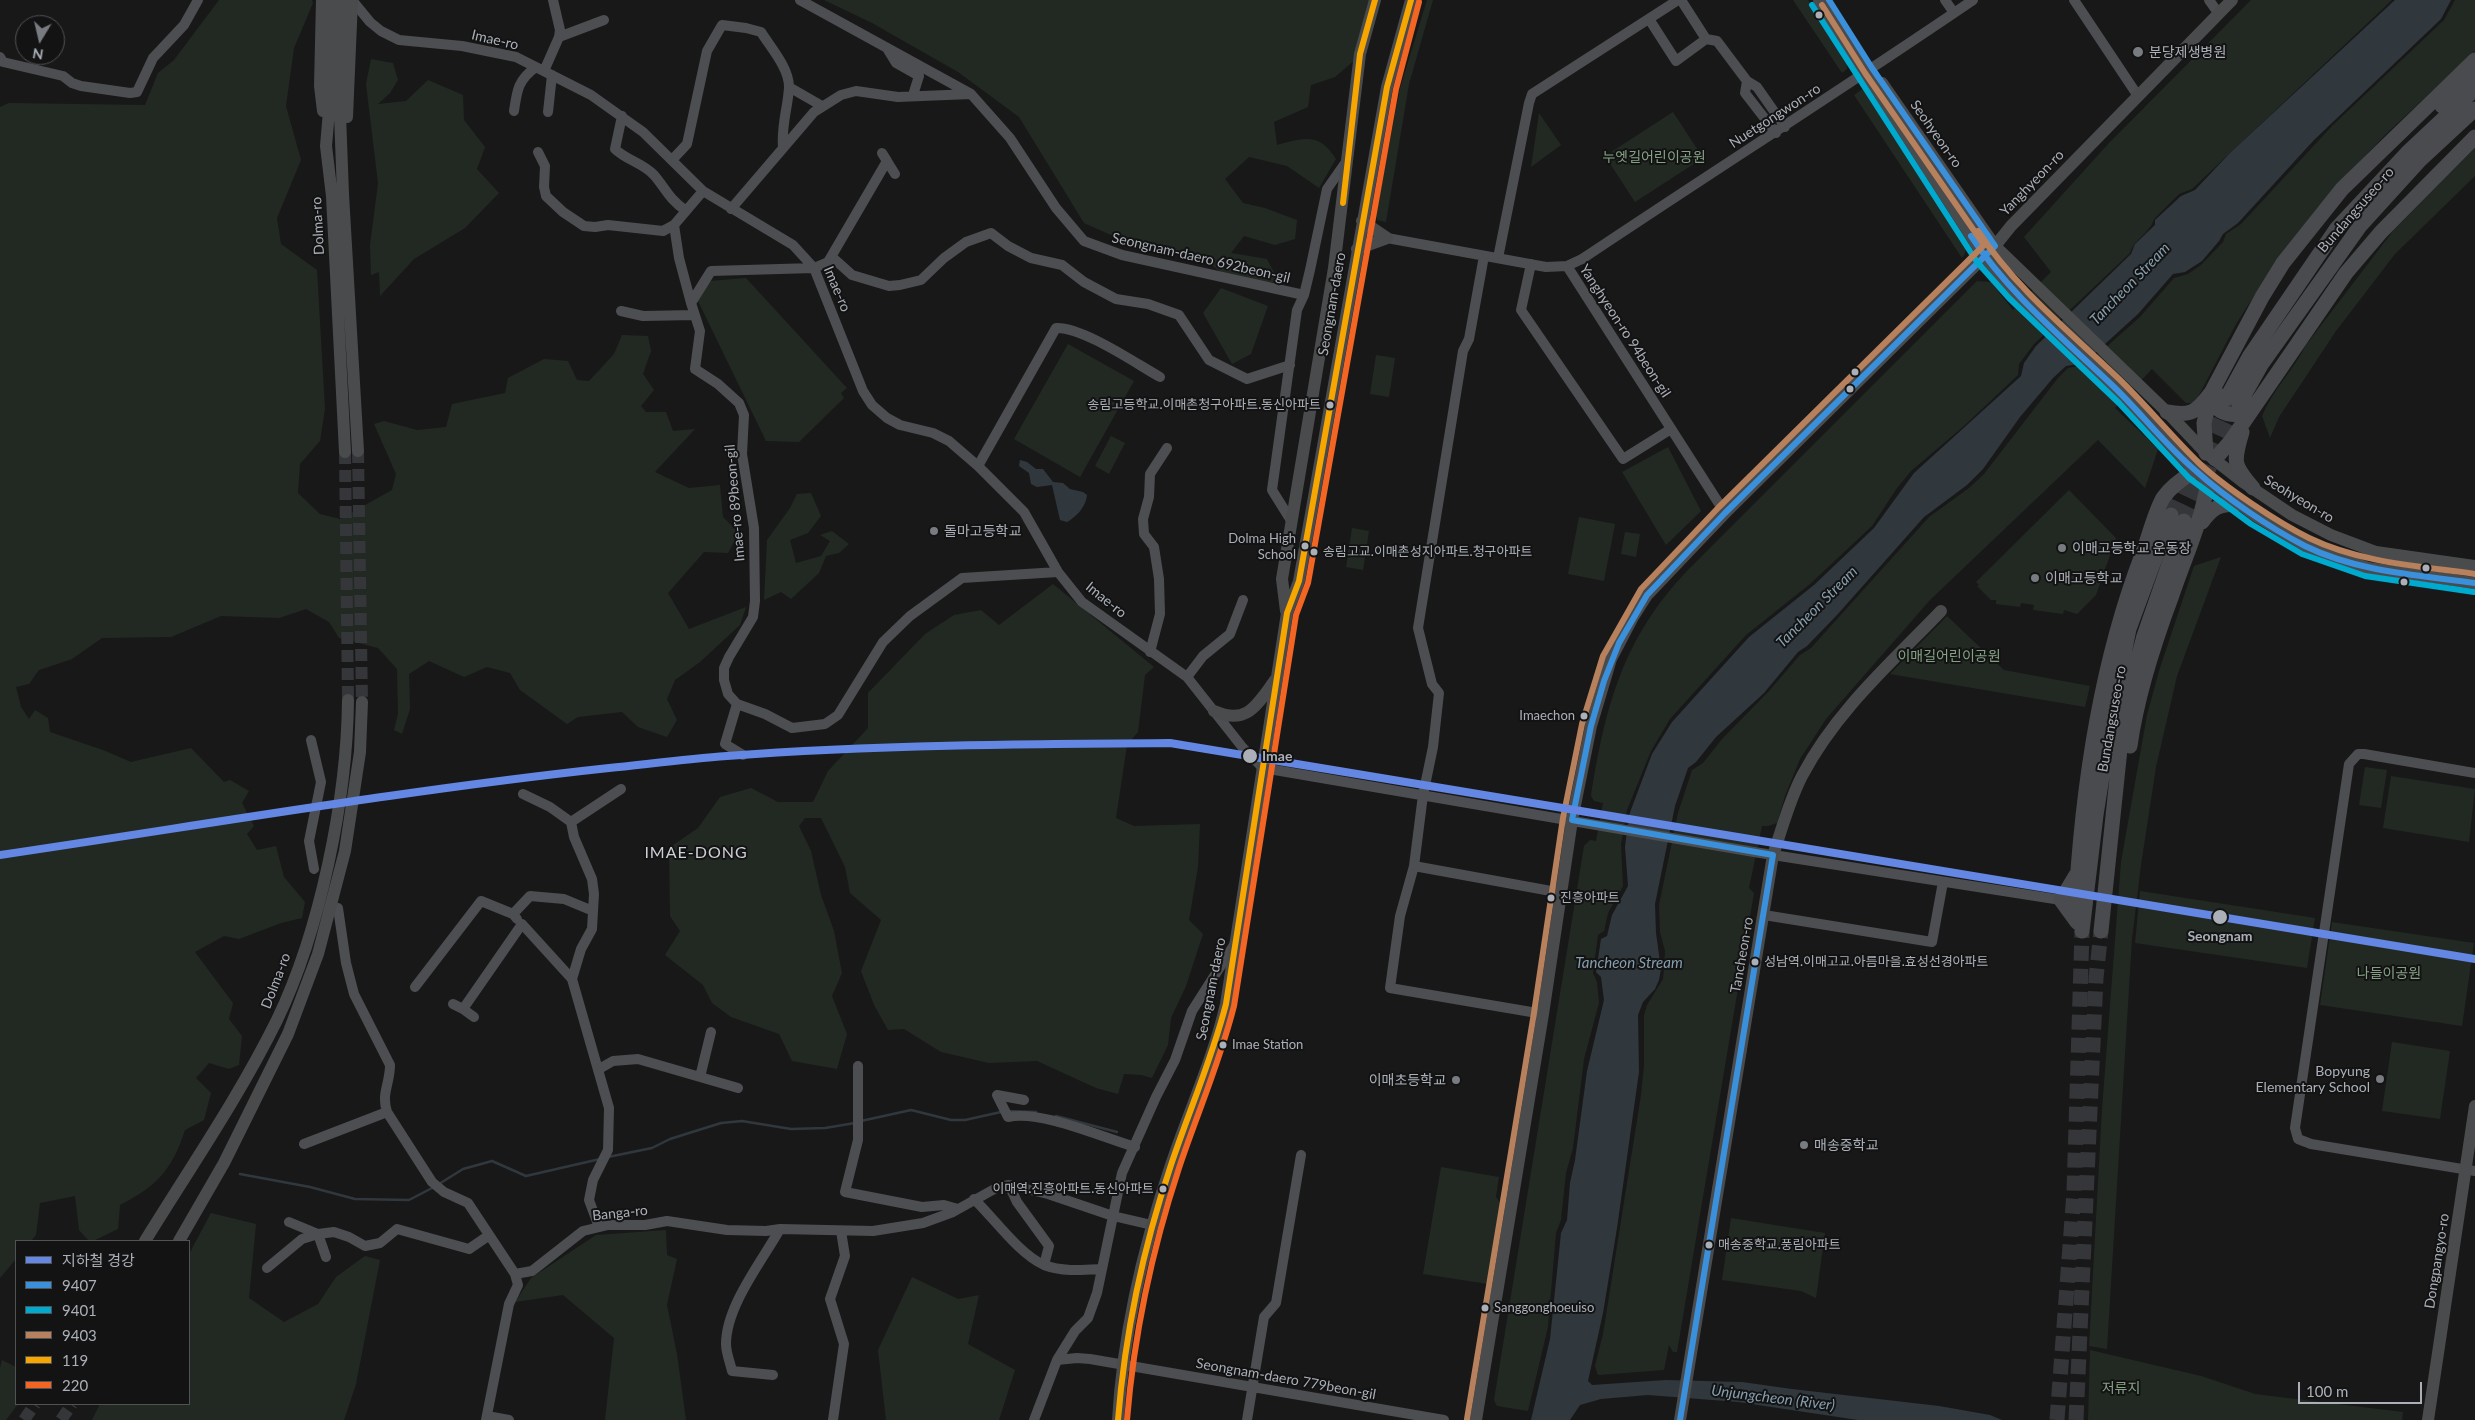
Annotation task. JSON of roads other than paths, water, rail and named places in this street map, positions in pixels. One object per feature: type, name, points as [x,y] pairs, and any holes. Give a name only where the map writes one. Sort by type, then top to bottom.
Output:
[{"type":"highway","points":[[2167,412],[2191,413],[2200,408],[2211,393],[2262,297],[2321,214],[2362,168],[2475,60]]},
{"type":"highway","points":[[2284,304],[2314,243],[2387,158],[2475,74]]},
{"type":"highway","name":"Bundangsuseo-ro","points":[[2238,406],[2249,357],[2328,239],[2407,153],[2475,89]]},
{"type":"highway","name":"Bundangsuseo-ro","points":[[2238,406],[2261,365],[2326,272],[2375,209],[2420,160],[2475,109]]},
{"type":"highway","points":[[2326,272],[2360,244],[2414,186],[2475,127]]},
{"type":"highway","points":[[2080,929],[2078,868],[2089,766],[2105,682],[2126,596],[2164,498],[2178,481],[2206,462],[2230,442],[2238,406],[2309,326],[2362,253],[2475,137]]},
{"type":"highway","points":[[2234,348],[2230,365],[2214,399],[2219,410],[2232,416],[2243,413],[2246,410],[2261,384],[2298,336],[2309,326]]},
{"type":"highway","points":[[2206,462],[2204,423],[2211,393]]},
{"type":"highway","points":[[2238,406],[2235,464],[2253,488]]},
{"type":"highway","points":[[2107,883],[2116,841],[2134,720],[2166,610],[2205,504],[2208,481]]},
{"type":"highway","points":[[2195,531],[2211,509],[2222,504],[2238,504]]},
{"type":"highway","name":"Bundangsuseo-ro","points":[[2080,929],[2096,815],[2121,668],[2130,630],[2178,518],[2124,711],[2101,931]]},
{"type":"highway","points":[[2078,868],[2074,880],[2061,900],[2080,929]]},
{"type":"main road","points":[[322,0],[320,86],[326,146]]},
{"type":"main road","name":"Seongnam-daero","points":[[1286,613],[1282,579],[1334,268],[1360,54],[1374,0]]},
{"type":"main road","name":"Seongnam-daero","points":[[1118,1420],[1122,1365],[1152,1225],[1172,1163],[1220,1030],[1236,942],[1286,613],[1299,581],[1386,87],[1411,0]]},
{"type":"main road","name":"Seohyeon-ro","points":[[1819,0],[1995,246],[2142,390],[2167,412],[2206,462]]},
{"type":"main road","name":"Seohyeon-ro","points":[[1829,0],[1869,70],[1984,256],[2015,292],[2125,397],[2206,462],[2253,488],[2319,530],[2359,546],[2406,557],[2475,566]]},
{"type":"main road","name":"Yanghyeon-ro","points":[[1476,1420],[1543,1014],[1572,820],[1596,703],[1619,643],[1647,594],[1725,513],[1995,246],[2011,226],[2232,0]]},
{"type":"main road","name":"Dolma-ro","points":[[345,2],[326,146],[332,196],[345,452]]},
{"type":"main road","name":"Dolma-ro","points":[[345,2],[349,93],[342,162],[346,266],[358,451]]},
{"type":"main road","points":[[1362,220],[1387,238]]},
{"type":"main road","points":[[1357,249],[1387,238]]},
{"type":"main road","points":[[2206,462],[2208,481],[2238,504],[2306,546],[2368,568],[2475,583]]},
{"type":"main road","name":"Tancheon-ro","points":[[1680,1420],[1773,855],[1794,792],[1824,738],[1851,702],[1941,611]]},
{"type":"main road","points":[[1214,711],[1226,716],[1241,716],[1255,706],[1276,680]]},
{"type":"main road","name":"Dolma-ro","points":[[146,1240],[197,1158],[277,1019],[305,945],[322,892],[334,834],[348,730],[348,700]]},
{"type":"main road","points":[[181,1240],[224,1163],[295,1021],[318,954],[345,851],[360,752],[362,702]]},
{"type":"main road","name":"Dongpangyo-ro","points":[[2428,1420],[2470,1170],[2475,1106]]},
{"type":"street","points":[[0,56],[3,62],[64,76],[72,83],[81,86],[130,93],[137,92],[153,58],[184,25],[197,0]]},
{"type":"street","points":[[548,112],[544,71],[559,37],[560,30],[553,0]]},
{"type":"street","name":"Seongnam-daero 692beon-gil","points":[[800,0],[971,94],[1010,138],[1056,208],[1084,241],[1122,255],[1304,295]]},
{"type":"street","points":[[1498,258],[1532,94],[1680,0],[1706,39],[1717,41],[1747,81],[1758,87],[1780,130]]},
{"type":"street","points":[[1945,0],[1954,14]]},
{"type":"street","name":"Nuetgongwon-ro","points":[[1567,266],[1582,259],[1677,195],[1780,130],[1973,0]]},
{"type":"street","points":[[2074,0],[2138,96]]},
{"type":"street","points":[[2210,0],[2218,14]]},
{"type":"street","name":"Imae-ro","points":[[345,2],[375,26],[400,40],[462,46],[506,55],[544,71],[591,95],[622,116],[672,160],[703,191],[789,243],[814,268],[863,391],[872,405],[900,424],[933,433],[949,441],[978,466],[1024,512],[1058,572],[1082,602],[1187,677],[1243,748],[1263,768]]},
{"type":"street","points":[[1649,19],[1676,61],[1706,39]]},
{"type":"street","points":[[559,37],[604,20]]},
{"type":"street","points":[[672,160],[687,144],[706,51],[722,25],[761,32],[786,73],[789,86],[782,121],[783,148]]},
{"type":"street","points":[[887,49],[896,63],[919,76],[913,95]]},
{"type":"street","points":[[514,111],[523,76],[544,71]]},
{"type":"street","points":[[789,86],[822,106]]},
{"type":"street","points":[[731,209],[807,119],[822,106],[842,95],[856,91],[898,97],[971,94]]},
{"type":"street","points":[[622,116],[615,148],[636,160],[654,175],[670,198],[686,210]]},
{"type":"street","points":[[538,152],[545,166],[544,187],[546,196],[563,212],[584,226],[595,228],[608,225],[663,231],[674,225],[703,191]]},
{"type":"street","points":[[691,302],[711,271],[814,268],[832,257],[885,157],[895,174]]},
{"type":"street","points":[[1292,522],[1272,490],[1290,365],[1294,323],[1297,310],[1304,295],[1327,189],[1348,158]]},
{"type":"street","points":[[621,312],[642,316],[694,315],[679,258],[674,225]]},
{"type":"street","points":[[832,257],[852,275],[889,286],[900,285],[922,280],[944,258],[966,242],[991,233],[1008,246],[1030,258],[1062,265],[1084,282],[1116,299],[1148,304],[1180,315],[1209,360],[1247,379],[1290,365]]},
{"type":"street","name":"Yanghyeon-ro 94beon-gil","points":[[1387,238],[1546,267],[1567,266],[1725,513]]},
{"type":"street","points":[[1484,256],[1469,339],[1464,351],[1418,628],[1432,684],[1439,692],[1435,738],[1423,795],[1414,866],[1400,916],[1390,988],[1543,1014]]},
{"type":"street","points":[[1531,264],[1521,310],[1623,459],[1671,429]]},
{"type":"street","name":"Imae-ro 89beon-gil","points":[[694,315],[700,331],[695,369],[718,384],[739,403],[744,415],[742,454],[754,528],[755,601],[753,617],[729,656],[724,668],[724,680],[728,694],[737,704]]},
{"type":"street","points":[[978,466],[1050,335],[1056,328],[1064,328],[1099,342],[1160,377]]},
{"type":"street","points":[[1150,652],[1160,614],[1154,547],[1144,534],[1143,519],[1148,497],[1150,474],[1167,448]]},
{"type":"street","points":[[743,756],[724,744],[737,704],[765,714],[792,728],[824,724],[838,715],[883,642],[910,616],[962,578],[1058,572]]},
{"type":"street","points":[[1187,677],[1203,656],[1230,634],[1243,600]]},
{"type":"street","points":[[311,740],[322,782],[308,841],[315,867]]},
{"type":"street","points":[[2470,1170],[2304,1143],[2298,1139],[2295,1128],[2349,764],[2358,754],[2475,773]]},
{"type":"street","points":[[1263,768],[1754,852],[2061,900]]},
{"type":"street","points":[[571,822],[621,789]]},
{"type":"street","points":[[523,794],[550,807],[571,822],[574,837],[592,879],[592,928],[581,949],[572,979]]},
{"type":"street","points":[[1414,866],[1562,893]]},
{"type":"street","points":[[1764,915],[1932,942],[1943,882]]},
{"type":"street","points":[[514,914],[530,896],[564,899],[593,911]]},
{"type":"street","points":[[415,987],[481,901],[514,914],[572,979],[599,1069],[608,1108],[608,1150],[599,1167],[588,1200],[599,1227]]},
{"type":"street","points":[[338,912],[346,963],[354,994],[390,1064],[390,1077],[383,1099],[387,1112],[432,1182],[444,1192],[468,1203],[488,1236],[515,1274],[518,1284],[509,1304],[487,1418],[509,1420]]},
{"type":"street","points":[[463,1009],[522,924]]},
{"type":"street","points":[[1034,1420],[1057,1360],[1075,1331],[1088,1318],[1102,1269],[1122,1173],[1135,1147],[1150,1108],[1175,1060],[1192,1011],[1236,942]]},
{"type":"street","points":[[453,1004],[474,1017]]},
{"type":"street","points":[[700,1077],[711,1032]]},
{"type":"street","points":[[599,1069],[613,1061],[638,1059],[738,1088]]},
{"type":"street","points":[[858,1066],[858,1132],[856,1152],[844,1192],[922,1206],[944,1205],[958,1209]]},
{"type":"street","points":[[1024,1100],[997,1095],[1008,1117],[1017,1115],[1050,1121],[1135,1147]]},
{"type":"street","points":[[304,1144],[387,1112]]},
{"type":"street","points":[[1247,1420],[1264,1317],[1276,1304],[1301,1155]]},
{"type":"street","points":[[1009,1186],[1017,1202],[1049,1246],[1044,1265]]},
{"type":"street","name":"Banga-ro","points":[[515,1274],[532,1271],[583,1231],[599,1227],[667,1221],[727,1230],[873,1231],[923,1223],[958,1209],[998,1187],[1009,1186],[1048,1194],[1113,1216],[1152,1225]]},
{"type":"street","points":[[974,1199],[1014,1241],[1044,1265],[1071,1270],[1102,1269]]},
{"type":"street","points":[[289,1222],[318,1234],[326,1257]]},
{"type":"street","points":[[267,1268],[302,1239],[318,1234],[334,1232],[365,1246],[380,1243],[396,1229],[469,1249],[488,1236]]},
{"type":"street","points":[[773,1375],[732,1371],[726,1346],[727,1330],[734,1310],[749,1280],[780,1229]]},
{"type":"street","points":[[833,1420],[844,1344],[830,1299],[845,1256],[841,1231]]},
{"type":"street","name":"Seongnam-daero 779beon-gil","points":[[1057,1360],[1077,1358],[1444,1420]]},
{"type":"water","name":"Tancheon Stream","points":[[2395,0],[2451,0],[2441,19],[2314,140],[2238,223],[2223,234],[2202,261],[2185,272],[2173,274],[2138,314],[2084,363],[2066,366],[2053,378],[2020,417],[1983,469],[1967,485],[1924,517],[1837,615],[1807,646],[1798,652],[1764,693],[1716,737],[1696,762],[1688,768],[1675,806],[1655,904],[1656,933],[1661,969],[1655,989],[1643,1002],[1638,1015],[1639,1072],[1603,1313],[1588,1381],[1592,1385],[1666,1380],[1742,1382],[1939,1406],[1990,1415],[2002,1420],[1858,1420],[1738,1402],[1648,1395],[1601,1399],[1580,1405],[1570,1420],[1531,1420],[1550,1339],[1561,1233],[1567,1220],[1570,1183],[1587,1071],[1604,1000],[1601,977],[1596,972],[1601,939],[1607,936],[1612,915],[1628,886],[1625,847],[1629,815],[1652,754],[1672,722],[1749,637],[1814,585],[1874,528],[1914,473],[2021,376],[2024,363],[2036,346],[2131,254],[2135,244],[2155,225],[2155,220],[2181,196],[2195,190],[2230,153]]},
{"type":"water","points":[[1020,460],[1027,462],[1036,469],[1043,469],[1053,482],[1063,483],[1070,489],[1087,495],[1085,504],[1080,511],[1067,522],[1060,520],[1052,485],[1037,487],[1031,484],[1029,473],[1019,466]]},
{"type":"waterway","points":[[861,1121],[911,1110],[951,1120],[965,1120],[1001,1112]]},
{"type":"waterway","points":[[1007,1111],[1036,1112]]},
{"type":"waterway","points":[[1056,1116],[1117,1132]]},
{"type":"waterway","points":[[608,1157],[652,1148],[670,1139],[721,1123],[742,1121],[791,1129],[825,1128],[855,1123]]},
{"type":"waterway","points":[[439,1184],[463,1169],[492,1161],[526,1176],[600,1159]]},
{"type":"waterway","points":[[240,1174],[310,1187],[355,1199],[409,1200],[434,1187]]},
{"type":"tunnel","points":[[2171,515],[2225,400]]},
{"type":"tunnel","points":[[2184,521],[2239,405]]},
{"type":"tunnel","points":[[358,451],[362,702]]},
{"type":"tunnel","points":[[345,452],[348,700]]},
{"type":"tunnel","points":[[2057,1420],[2074,1192],[2082,931]]},
{"type":"tunnel","points":[[2076,1420],[2096,978],[2101,931]]},
{"type":"tunnel","points":[[24,1420],[34,1405]]},
{"type":"tunnel","points":[[61,1420],[71,1405]]},
{"type":"metro line","name":"경강","points":[[0,855],[304,808],[456,787],[727,756],[893,747],[1170,743],[2475,959]]},
{"type":"place","name":"분당제생병원","points":[[2138,52]]},
{"type":"place","name":"송림고등학교.이매촌청구아파트.동신아파트","points":[[1330,405]]},
{"type":"place","name":"돌마고등학교","points":[[934,531]]},
{"type":"place","name":"Dolma High School","points":[[1305,546]]},
{"type":"place","name":"이매고등학교 운동장","points":[[2062,548]]},
{"type":"place","name":"송림고교.이매촌성지아파트.청구아파트","points":[[1314,552]]},
{"type":"place","name":"이매고등학교","points":[[2035,578]]},
{"type":"place","name":"Imaechon","points":[[1584,716]]},
{"type":"place","name":"Imae","points":[[1250,756]]},
{"type":"place","name":"진흥아파트","points":[[1551,898]]},
{"type":"place","name":"Seongnam","points":[[2220,917]]},
{"type":"place","name":"성남역.이매고교.아름마을.효성선경아파트","points":[[1755,962]]},
{"type":"place","name":"Imae Station","points":[[1223,1045]]},
{"type":"place","name":"Bopyung Elementary School","points":[[2380,1079]]},
{"type":"place","name":"이매초등학교","points":[[1456,1080]]},
{"type":"place","name":"매송중학교","points":[[1804,1145]]},
{"type":"place","name":"이매역.진흥아파트.동신아파트","points":[[1163,1189]]},
{"type":"place","name":"매송중학교.풍림아파트","points":[[1709,1245]]},
{"type":"place","name":"Sanggonghoeuiso","points":[[1485,1308]]},
{"type":"district","name":"IMAE-DONG","points":[[696,853]]},
{"type":"park label","name":"누엣길어린이공원","points":[[1654,157]]},
{"type":"park label","name":"이매길어린이공원","points":[[1949,656]]},
{"type":"park label","name":"나들이공원","points":[[2389,973]]},
{"type":"park label","name":"저류지","points":[[2121,1388]]},
{"type":"water label","name":"Unjungcheon (River)","points":[[1773,1398]]}]
